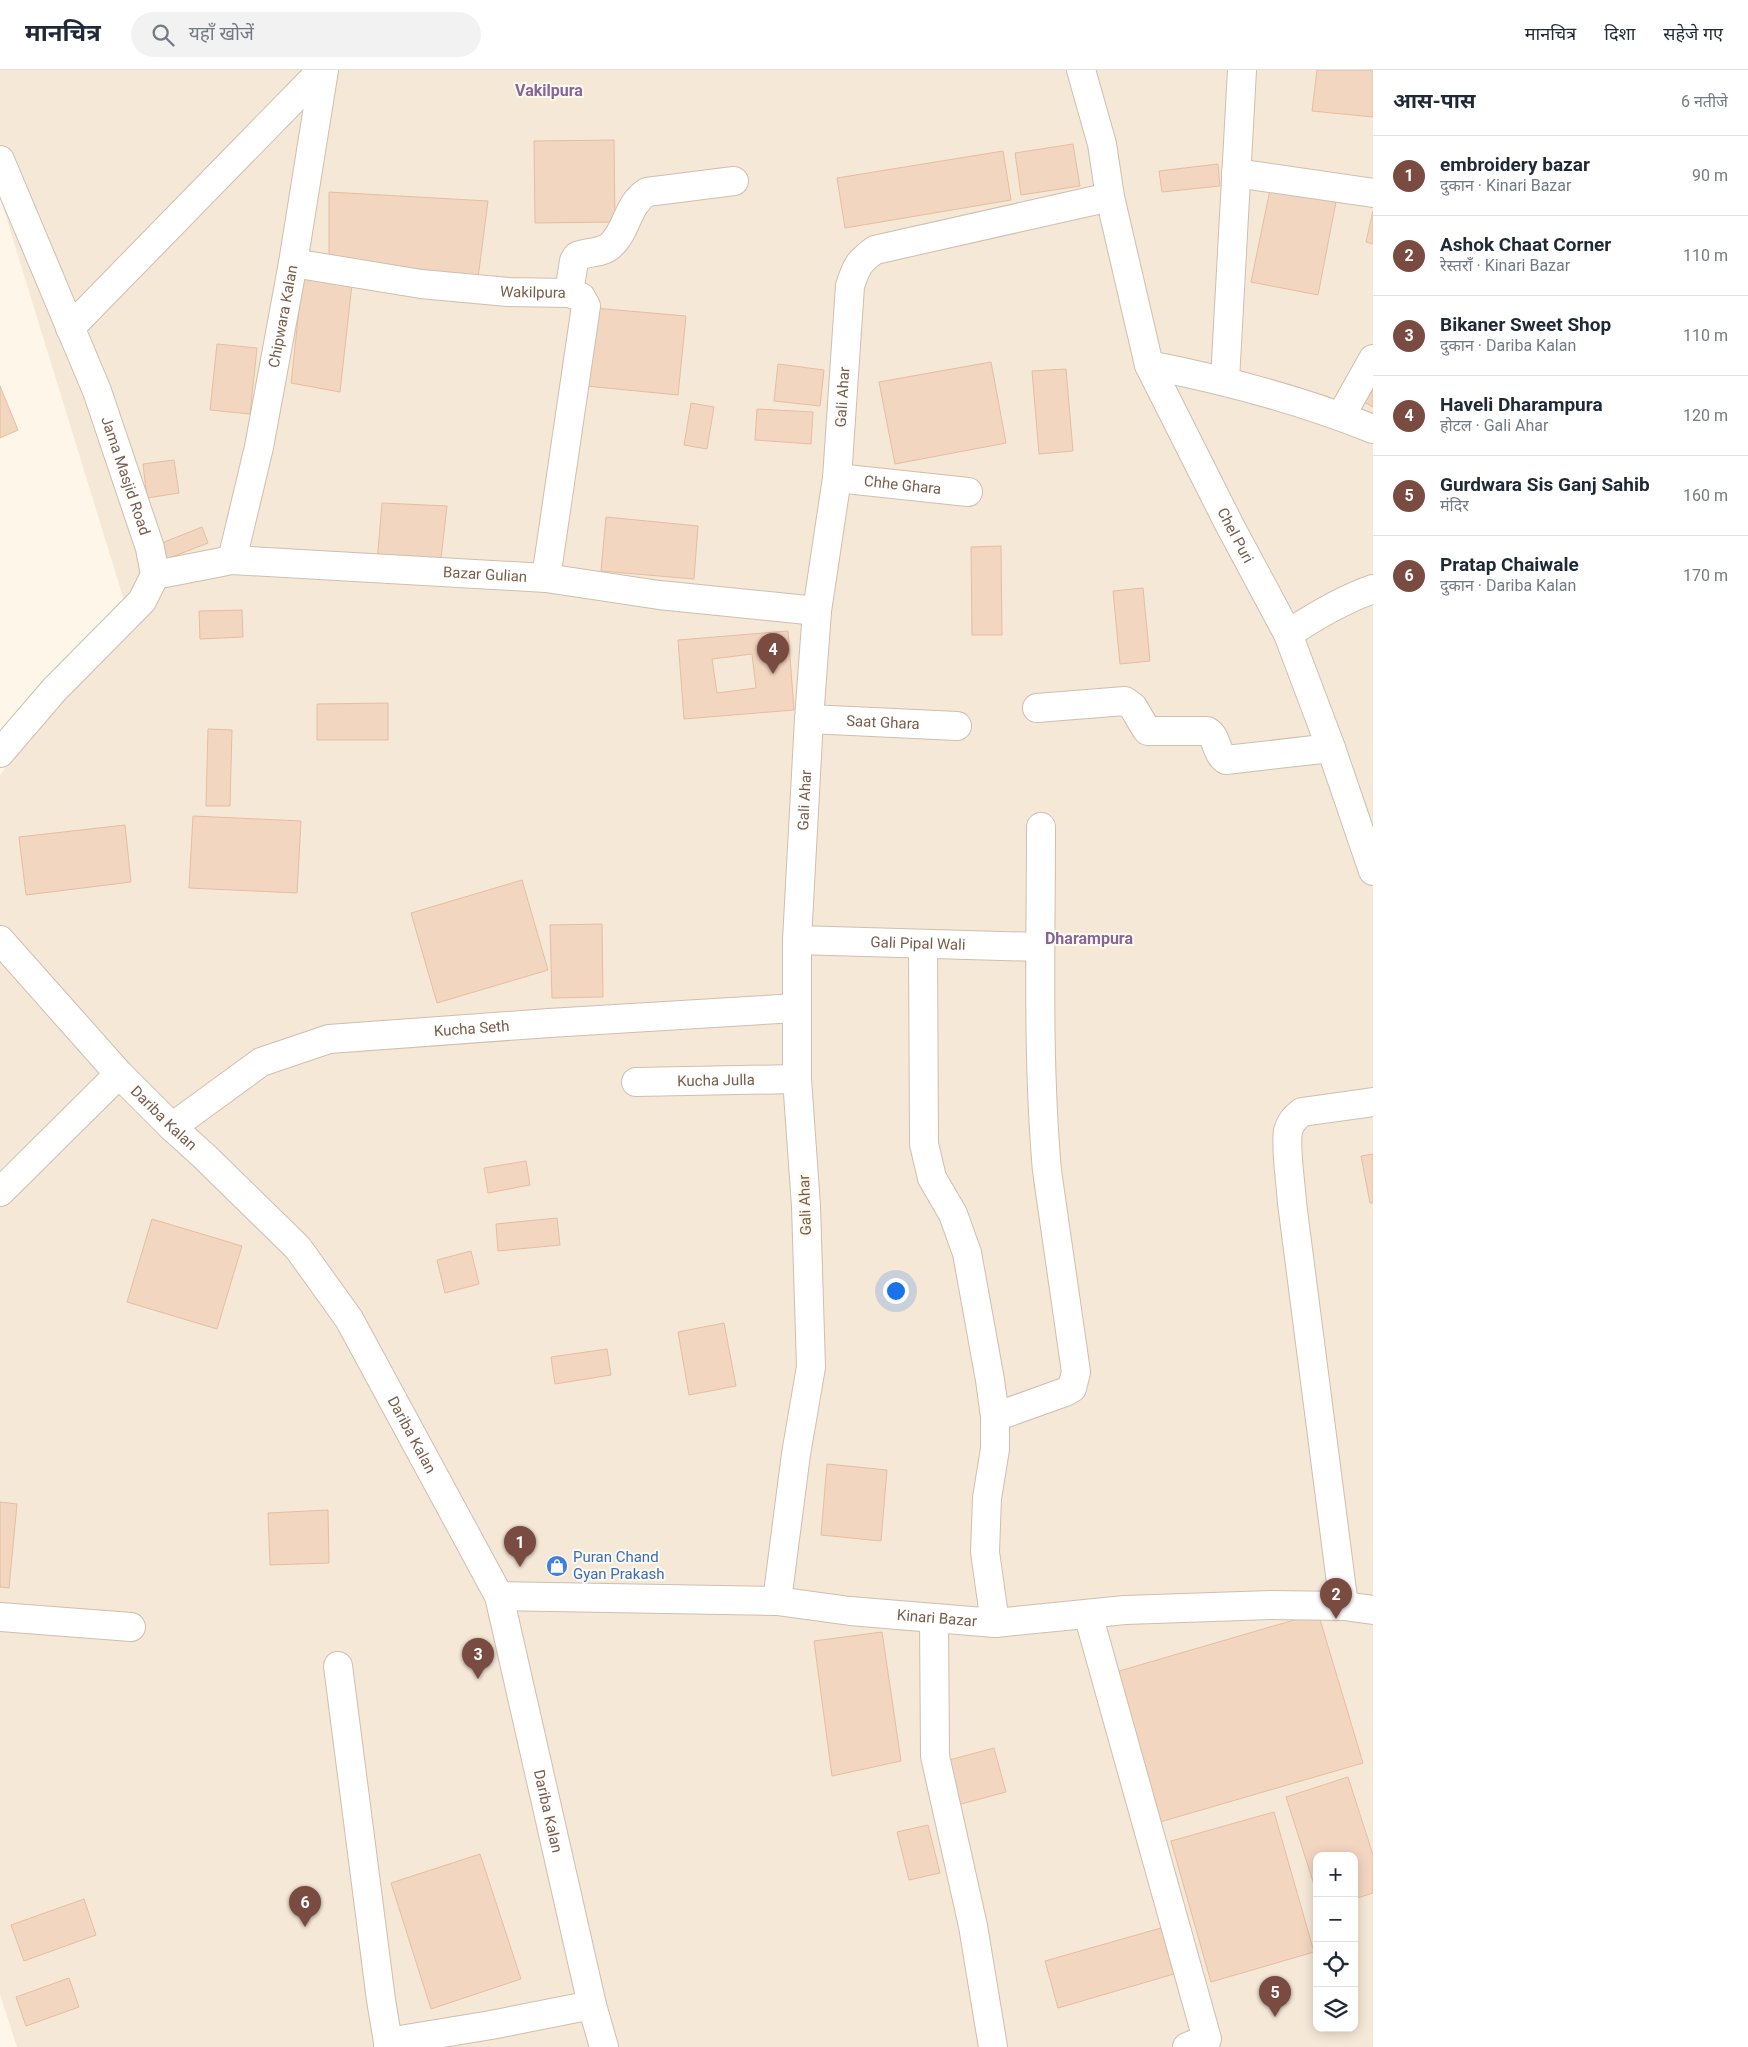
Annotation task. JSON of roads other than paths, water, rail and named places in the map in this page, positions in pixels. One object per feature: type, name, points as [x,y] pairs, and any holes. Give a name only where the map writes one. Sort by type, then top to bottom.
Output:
[{"type":"street","name":"Chipwara Kalan","points":[[232,560],[259,447],[293,263],[323,70]]},
{"type":"street","points":[[70,328],[323,70]]},
{"type":"street","name":"Chel Puri","points":[[1081,70],[1102,144],[1110,197],[1149,365],[1229,524],[1288,634],[1332,748],[1373,871]]},
{"type":"street","points":[[1225,380],[1242,70]]},
{"type":"street","name":"Jama Masjid Road","points":[[0,160],[97,391],[150,548],[155,575]]},
{"type":"street","points":[[1236,173],[1373,193]]},
{"type":"street","points":[[569,293],[574,261],[577,256],[605,249],[612,244],[632,208],[642,195],[647,192],[734,181]]},
{"type":"street","name":"Gali Ahar","points":[[777,1601],[796,1454],[811,1367],[806,1206],[797,1079],[797,940],[817,611],[837,478],[850,286],[854,270],[861,260],[875,250],[1110,197]]},
{"type":"street","name":"Wakilpura","points":[[293,263],[422,284],[508,292],[569,293],[581,297],[586,306],[546,578]]},
{"type":"street","points":[[1341,416],[1373,359]]},
{"type":"street","points":[[1149,365],[1225,380],[1341,416],[1373,429]]},
{"type":"street","name":"Chhe Ghara","points":[[837,478],[968,492]]},
{"type":"street","name":"Bazar Gulian","points":[[155,575],[232,560],[546,578],[659,595],[817,611]]},
{"type":"street","points":[[0,753],[54,690],[142,601],[155,575]]},
{"type":"street","points":[[1288,634],[1328,608],[1373,589]]},
{"type":"street","points":[[1037,708],[1125,701],[1131,704],[1148,731],[1207,731],[1211,733],[1220,754],[1226,760],[1332,748]]},
{"type":"street","name":"Saat Ghara","points":[[809,719],[957,726]]},
{"type":"street","points":[[995,1417],[1065,1392],[1072,1388],[1076,1372],[1046,1162],[1042,1100],[1039,948],[1041,827]]},
{"type":"street","name":"Dariba Kalan","points":[[0,940],[119,1074],[298,1248],[349,1319],[499,1596],[592,2005],[604,2047]]},
{"type":"street","name":"Gali Pipal Wali","points":[[797,940],[1039,948]]},
{"type":"street","points":[[924,944],[924,1144],[932,1178],[953,1214],[968,1253],[995,1417],[995,1449],[987,1498],[985,1552],[995,1623]]},
{"type":"street","name":"Kucha Seth","points":[[172,1127],[261,1062],[329,1039],[796,1008]]},
{"type":"street","points":[[0,1192],[119,1074]]},
{"type":"street","name":"Kucha Julla","points":[[636,1082],[797,1079]]},
{"type":"street","points":[[1344,1606],[1293,1213],[1288,1139],[1291,1123],[1295,1116],[1302,1112],[1373,1102]]},
{"type":"street","name":"Kinari Bazar","points":[[499,1596],[777,1601],[850,1611],[995,1623],[1125,1610],[1261,1606],[1344,1606],[1373,1610]]},
{"type":"street","points":[[1088,1614],[1207,2039],[1187,2047]]},
{"type":"street","points":[[0,1618],[131,1627]]},
{"type":"street","points":[[934,1618],[934,1756],[973,1926],[993,2047]]},
{"type":"street","points":[[338,1666],[388,2044],[592,2005]]},
{"type":"place","name":"Haveli Dharampura","points":[[773,674]]},
{"type":"place","name":"Puran Chand Gyan Prakash","points":[[557,1566]]},
{"type":"place","name":"embroidery bazar","points":[[520,1567]]},
{"type":"place","name":"Ashok Chaat Corner","points":[[1336,1619]]},
{"type":"place","name":"Bikaner Sweet Shop","points":[[478,1679]]},
{"type":"place","name":"Pratap Chaiwale","points":[[305,1927]]},
{"type":"place","name":"Gurdwara Sis Ganj Sahib","points":[[1275,2017]]},
{"type":"district","name":"Vakilpura","points":[[549,90]]},
{"type":"district","name":"Dharampura","points":[[1089,938]]}]
